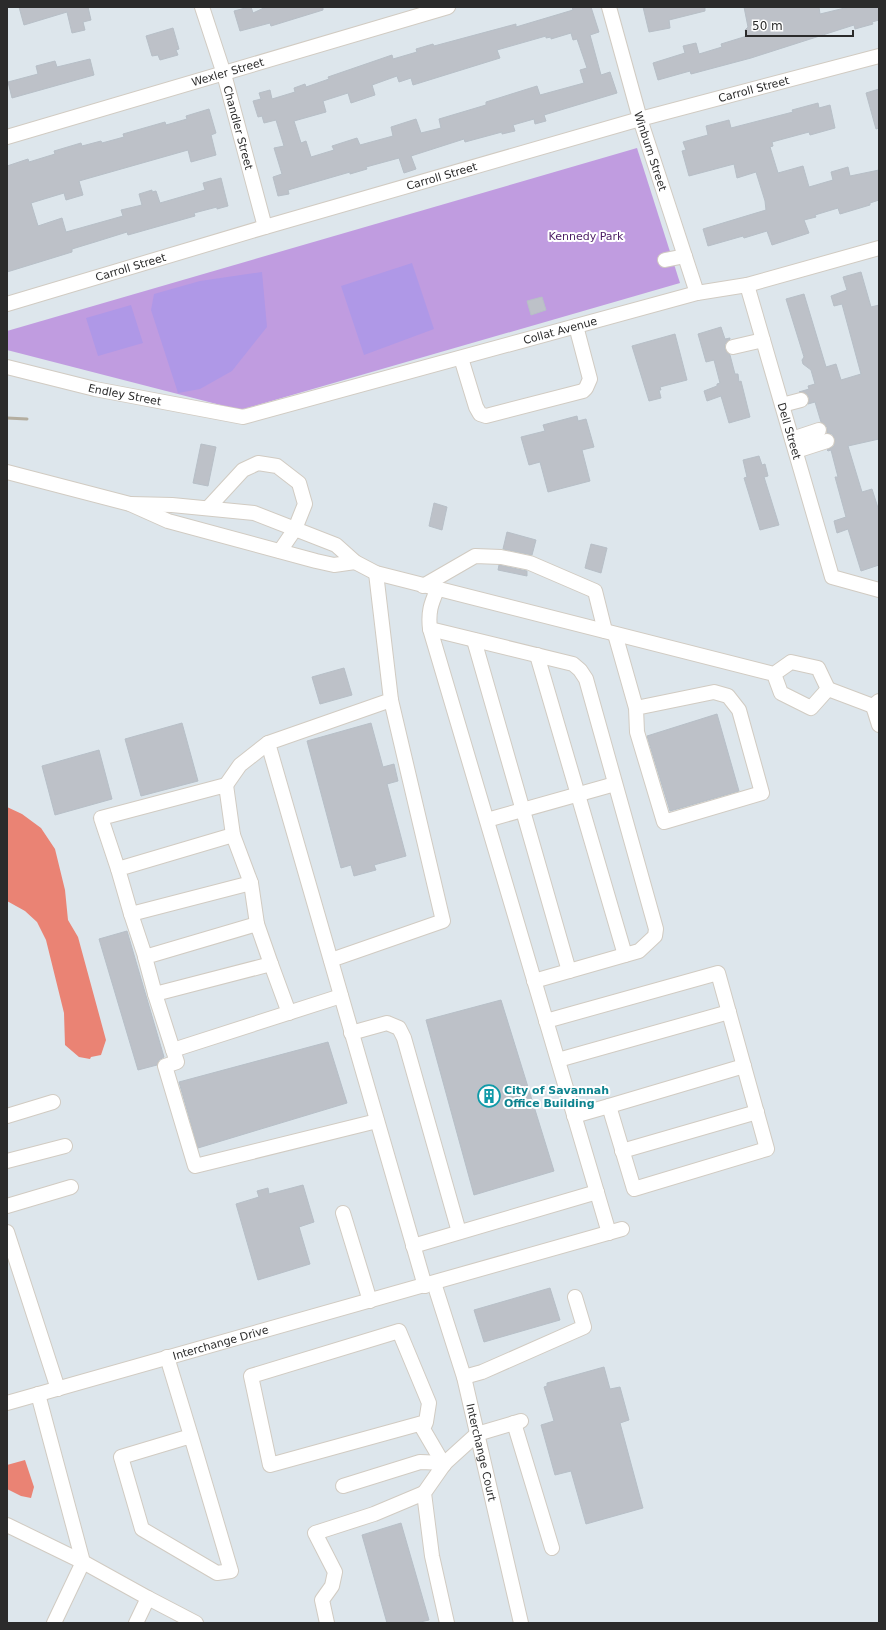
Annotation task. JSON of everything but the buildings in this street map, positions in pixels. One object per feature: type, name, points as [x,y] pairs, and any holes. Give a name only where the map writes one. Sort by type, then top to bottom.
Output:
[{"type":"street","name":"Chandler Street","points":[[202,7],[224,74],[265,227]]},
{"type":"street","name":"Wexler Street","points":[[7,137],[448,7]]},
{"type":"street","name":"Winburn Street","points":[[609,7],[640,119],[697,293]]},
{"type":"street","name":"Carroll Street","points":[[7,304],[265,227],[640,119],[879,56]]},
{"type":"street","name":"Collat Avenue","points":[[243,418],[697,293],[747,285],[879,248]]},
{"type":"street","points":[[665,260],[685,256]]},
{"type":"street","name":"Dell Street","points":[[747,285],[832,578],[879,590]]},
{"type":"street","points":[[461,358],[476,407],[480,414],[486,416],[583,391],[590,379],[576,326]]},
{"type":"street","points":[[733,347],[763,340]]},
{"type":"street","name":"Endley Street","points":[[7,367],[95,389],[243,418]]},
{"type":"street","points":[[782,406],[801,400]]},
{"type":"street","points":[[794,445],[819,430]]},
{"type":"street","points":[[794,445],[827,441]]},
{"type":"street","points":[[208,508],[243,470],[258,463],[277,466],[299,483],[305,504],[295,529],[280,551]]},
{"type":"street","points":[[7,472],[130,504],[168,521],[334,566],[355,562]]},
{"type":"street","points":[[130,504],[172,505],[254,513],[336,545],[355,562],[376,573],[423,586],[774,674],[791,662],[818,668],[828,689],[876,704],[879,725]]},
{"type":"street","points":[[423,586],[474,556],[501,557],[530,563],[594,591],[610,632],[636,708],[637,732],[664,822],[762,793],[739,710],[728,696],[714,692],[636,708]]},
{"type":"street","points":[[331,960],[443,922],[391,700],[376,573]]},
{"type":"street","points":[[413,1246],[597,1192],[430,629],[430,605],[438,590]]},
{"type":"street","points":[[430,629],[573,664],[580,670],[586,679],[656,929],[655,936],[639,951],[534,981]]},
{"type":"street","points":[[474,640],[569,971]]},
{"type":"street","points":[[537,655],[624,955]]},
{"type":"street","points":[[774,674],[781,693],[811,708],[828,689]]},
{"type":"street","points":[[377,1121],[195,1166],[165,1066],[177,1062],[174,1050],[101,818],[226,785],[240,765],[268,743],[391,700]]},
{"type":"street","name":"Interchange Court","points":[[268,743],[413,1246],[464,1377],[521,1623]]},
{"type":"street","points":[[486,820],[615,784]]},
{"type":"street","points":[[226,785],[233,835],[251,883],[257,924],[289,1013]]},
{"type":"street","points":[[118,869],[233,835]]},
{"type":"street","points":[[131,914],[251,883]]},
{"type":"street","points":[[146,959],[145,957],[257,924]]},
{"type":"street","points":[[156,994],[271,964]]},
{"type":"street","points":[[546,1021],[718,973],[767,1149],[634,1189],[609,1106]]},
{"type":"street","points":[[174,1050],[341,996]]},
{"type":"street","points":[[558,1060],[729,1012]]},
{"type":"street","points":[[352,1033],[387,1023],[399,1028],[404,1038],[459,1232]]},
{"type":"street","points":[[574,1116],[744,1066]]},
{"type":"street","points":[[7,1116],[54,1102]]},
{"type":"street","points":[[622,1151],[757,1112]]},
{"type":"street","points":[[7,1161],[65,1146]]},
{"type":"street","points":[[7,1206],[72,1187]]},
{"type":"street","name":"Interchange Drive","points":[[7,1403],[615,1231],[597,1192]]},
{"type":"street","points":[[343,1213],[370,1301]]},
{"type":"street","points":[[7,1232],[58,1389]]},
{"type":"street","points":[[464,1377],[482,1372],[584,1327],[575,1297]]},
{"type":"street","points":[[426,1422],[270,1465],[251,1376],[399,1331],[429,1403],[426,1422],[423,1429],[444,1464]]},
{"type":"street","points":[[167,1357],[191,1436],[231,1571],[217,1573],[142,1529],[121,1457],[191,1436]]},
{"type":"street","points":[[38,1394],[83,1562],[54,1623]]},
{"type":"street","points":[[327,1623],[322,1600],[332,1586],[335,1572],[315,1533],[374,1514],[424,1493],[444,1464],[477,1434],[517,1422],[552,1548]]},
{"type":"street","points":[[343,1486],[420,1462],[444,1464]]},
{"type":"street","points":[[424,1493],[432,1556],[447,1623]]},
{"type":"street","points":[[7,1525],[83,1562],[187,1621]]},
{"type":"street","points":[[136,1623],[148,1598]]},
{"type":"green space","name":"Kennedy Park","points":[[637,148],[680,283],[240,410],[7,350],[7,331]]},
{"type":"shaded area","points":[[412,263],[434,329],[364,355],[341,286]]},
{"type":"shaded area","points":[[262,272],[267,327],[232,371],[200,389],[178,393],[151,310],[154,294],[200,281]]},
{"type":"shaded area","points":[[131,305],[143,343],[98,356],[86,318]]},
{"type":"shaded area","points":[[7,807],[22,814],[41,828],[55,849],[65,890],[68,920],[78,937],[106,1040],[101,1055],[91,1057],[90,1059],[79,1057],[65,1045],[64,1013],[46,940],[37,922],[25,911],[7,901]]},
{"type":"shaded area","points":[[25,1460],[34,1487],[31,1498],[21,1496],[7,1489],[7,1465]]},
{"type":"railway","points":[[7,418],[27,419]]},
{"type":"place","name":"City of Savannah Office Building","points":[[489,1096]]}]
